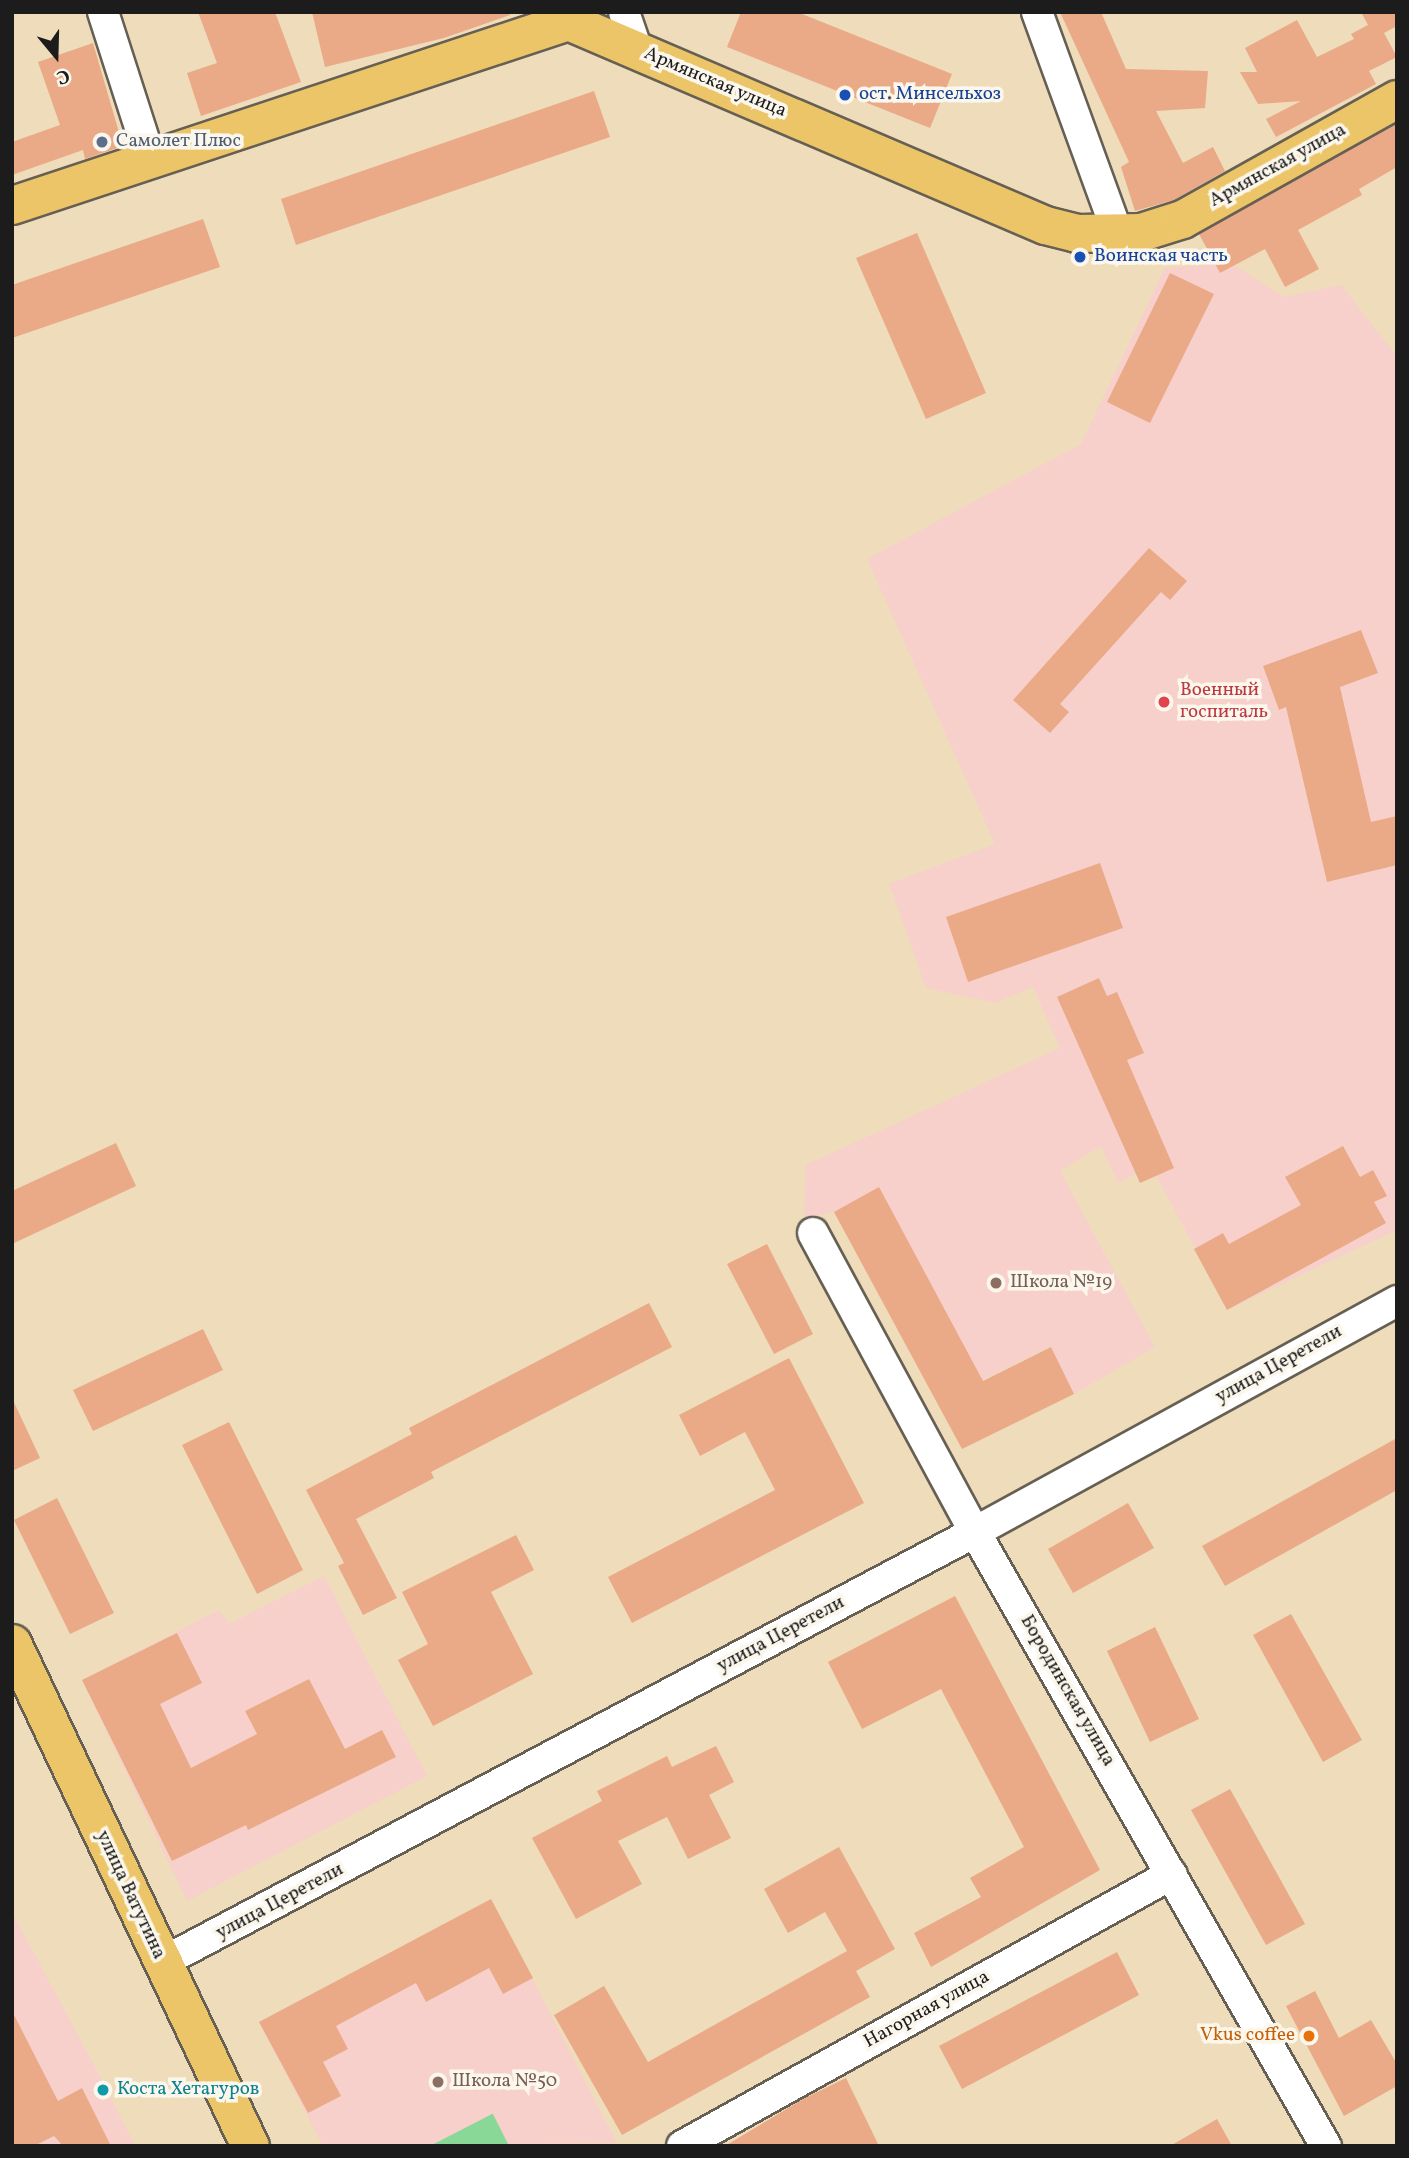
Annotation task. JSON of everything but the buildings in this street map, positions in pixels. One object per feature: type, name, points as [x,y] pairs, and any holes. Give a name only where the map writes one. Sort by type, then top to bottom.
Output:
[{"type":"main road","name":"Армянская улица","points":[[12,205],[568,20],[1045,225],[1076,233],[1118,235],[1182,219],[1397,99]]},
{"type":"main road","name":"улица Ватутина","points":[[12,1643],[161,1963],[250,2146]]},
{"type":"street","points":[[103,12],[150,158]]},
{"type":"street","points":[[624,12],[637,50]]},
{"type":"street","points":[[1037,12],[1118,235]]},
{"type":"street","name":"Бородинская улица","points":[[813,1233],[975,1532],[1326,2146]]},
{"type":"street","name":"улица Церетели","points":[[161,1963],[975,1532],[1397,1301]]},
{"type":"street","name":"Нагорная улица","points":[[682,2146],[1172,1874]]},
{"type":"shaded area","name":"Военный госпиталь","points":[[1231,263],[1284,297],[1341,285],[1397,357],[1397,1230],[1228,1309],[1151,1166],[1118,1183],[1101,1146],[1060,1171],[1155,1347],[1074,1394],[1050,1347],[937,1402],[834,1212],[804,1218],[806,1165],[1060,1048],[1033,987],[995,1003],[926,988],[889,884],[995,844],[867,559],[1081,444],[1165,268]]},
{"type":"shaded area","points":[[324,1576],[427,1776],[187,1901],[82,1680],[219,1610],[229,1624]]},
{"type":"shaded area","name":"Школа №50","points":[[491,1899],[617,2143],[323,2146],[259,2022]]},
{"type":"shaded area","points":[[12,1912],[94,2065],[135,2146],[12,2146]]},
{"type":"green space","points":[[492,2114],[509,2146],[430,2146]]},
{"type":"place","name":"ост. Минсельхоз","points":[[845,95]]},
{"type":"place","name":"Самолет Плюс","points":[[102,142]]},
{"type":"place","name":"Воинская часть","points":[[1080,257]]},
{"type":"place","name":"Военный госпиталь","points":[[1164,702]]},
{"type":"place","name":"Школа №19","points":[[996,1283]]},
{"type":"place","name":"Vkus coffee","points":[[1309,2036]]},
{"type":"place","name":"Школа №50","points":[[438,2082]]},
{"type":"place","name":"Коста Хетагуров","points":[[103,2090]]}]
